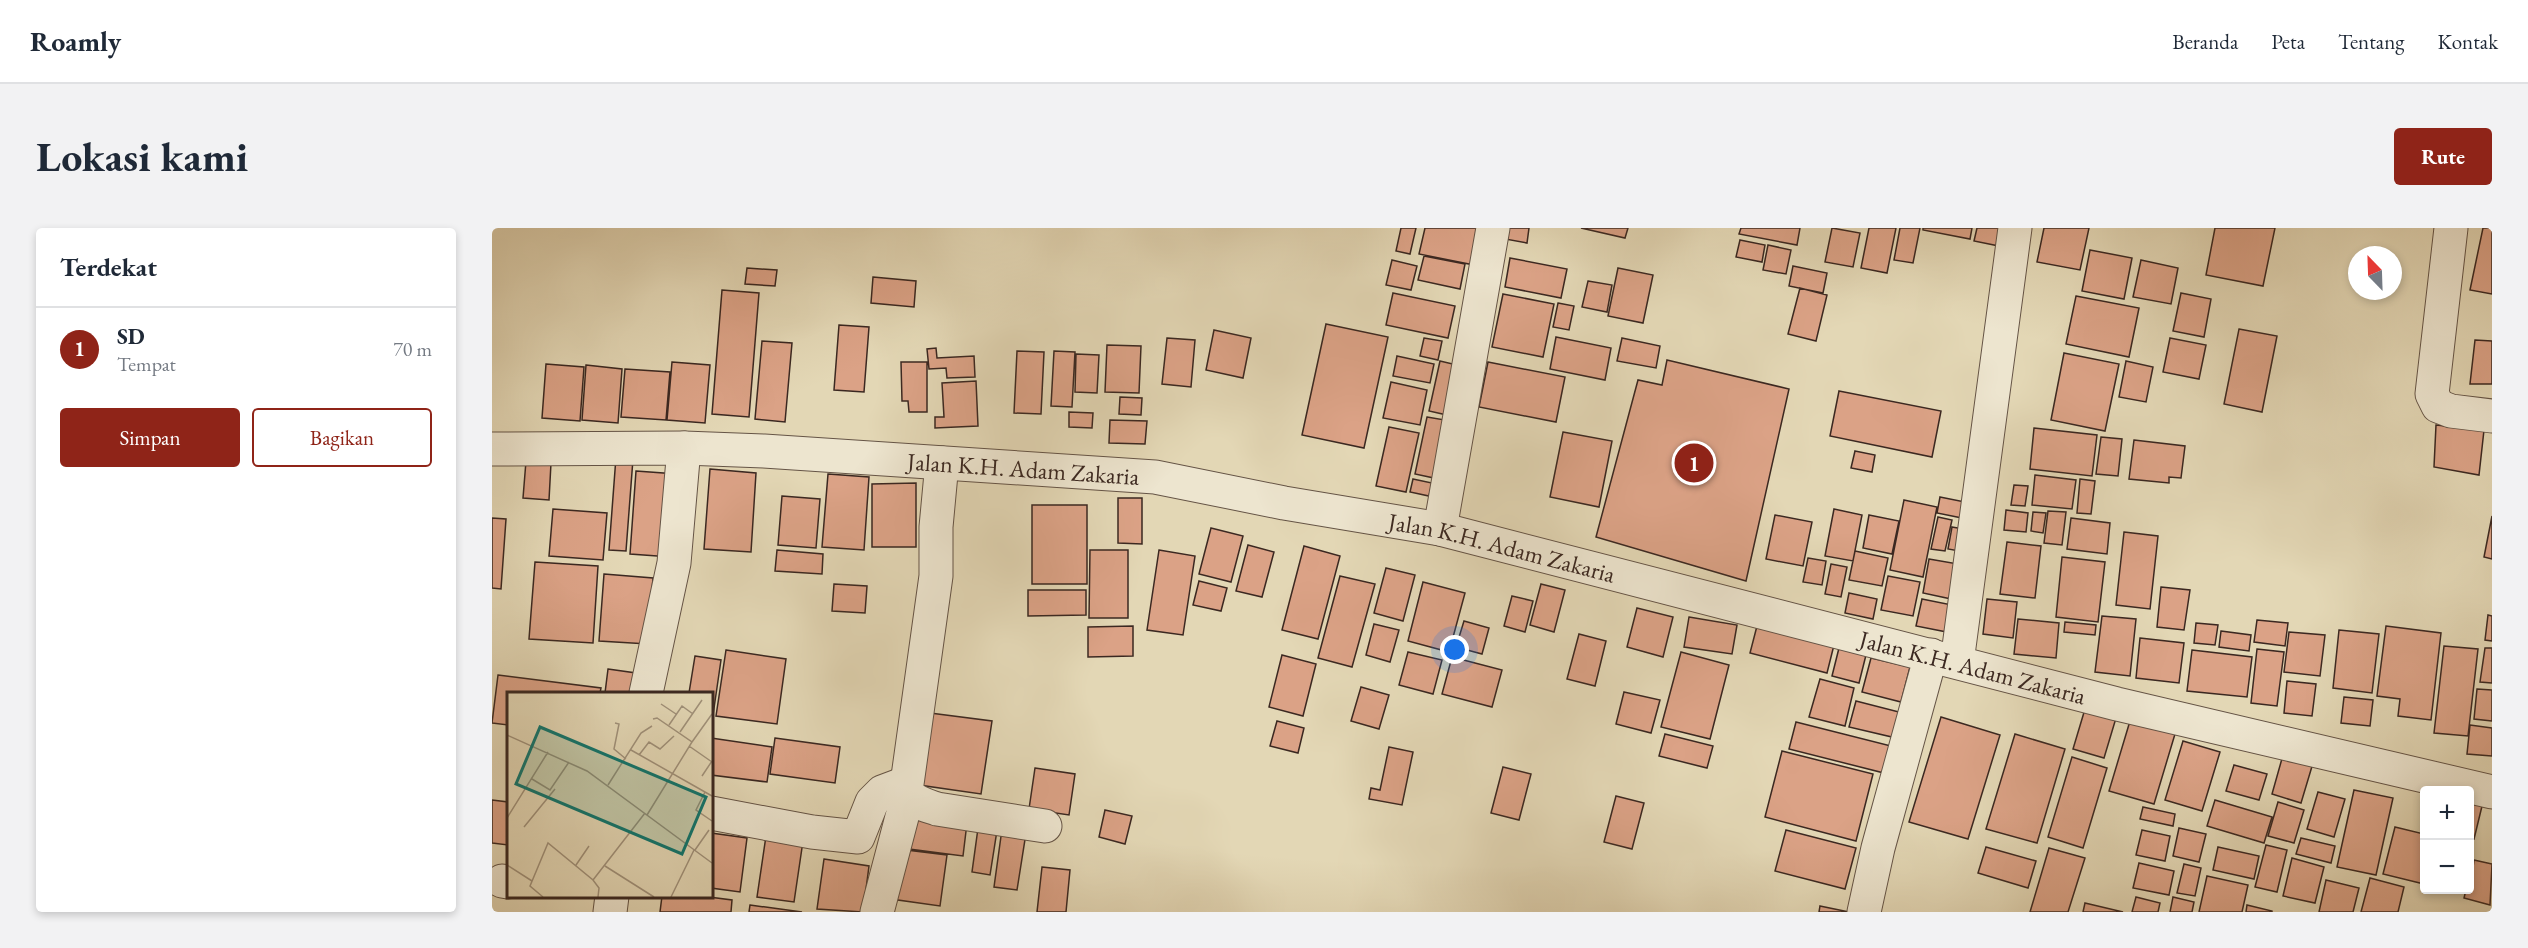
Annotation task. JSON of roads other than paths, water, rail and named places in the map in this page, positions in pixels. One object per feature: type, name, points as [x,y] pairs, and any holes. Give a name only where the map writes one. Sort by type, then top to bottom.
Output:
[{"type":"street","points":[[1440,529],[1493,228]]},
{"type":"street","points":[[1864,912],[1878,848],[1944,659],[2015,228]]},
{"type":"street","points":[[2451,228],[2432,394],[2438,406],[2451,411],[2492,416]]},
{"type":"street","points":[[646,692],[674,563],[684,448]]},
{"type":"street","name":"Jalan K.H. Adam Zakaria","points":[[492,449],[684,448],[1073,469],[1155,477],[1284,503],[1440,529],[2117,704],[2492,792]]},
{"type":"street","points":[[877,912],[907,788],[921,700],[936,576],[936,527],[942,463]]},
{"type":"street","points":[[712,813],[812,832],[858,837],[872,802],[882,792],[907,788]]},
{"type":"street","points":[[907,788],[922,804],[937,809],[1045,826]]},
{"type":"street","points":[[610,912],[612,897]]},
{"type":"place","name":"SD","points":[[1694,463]]}]
